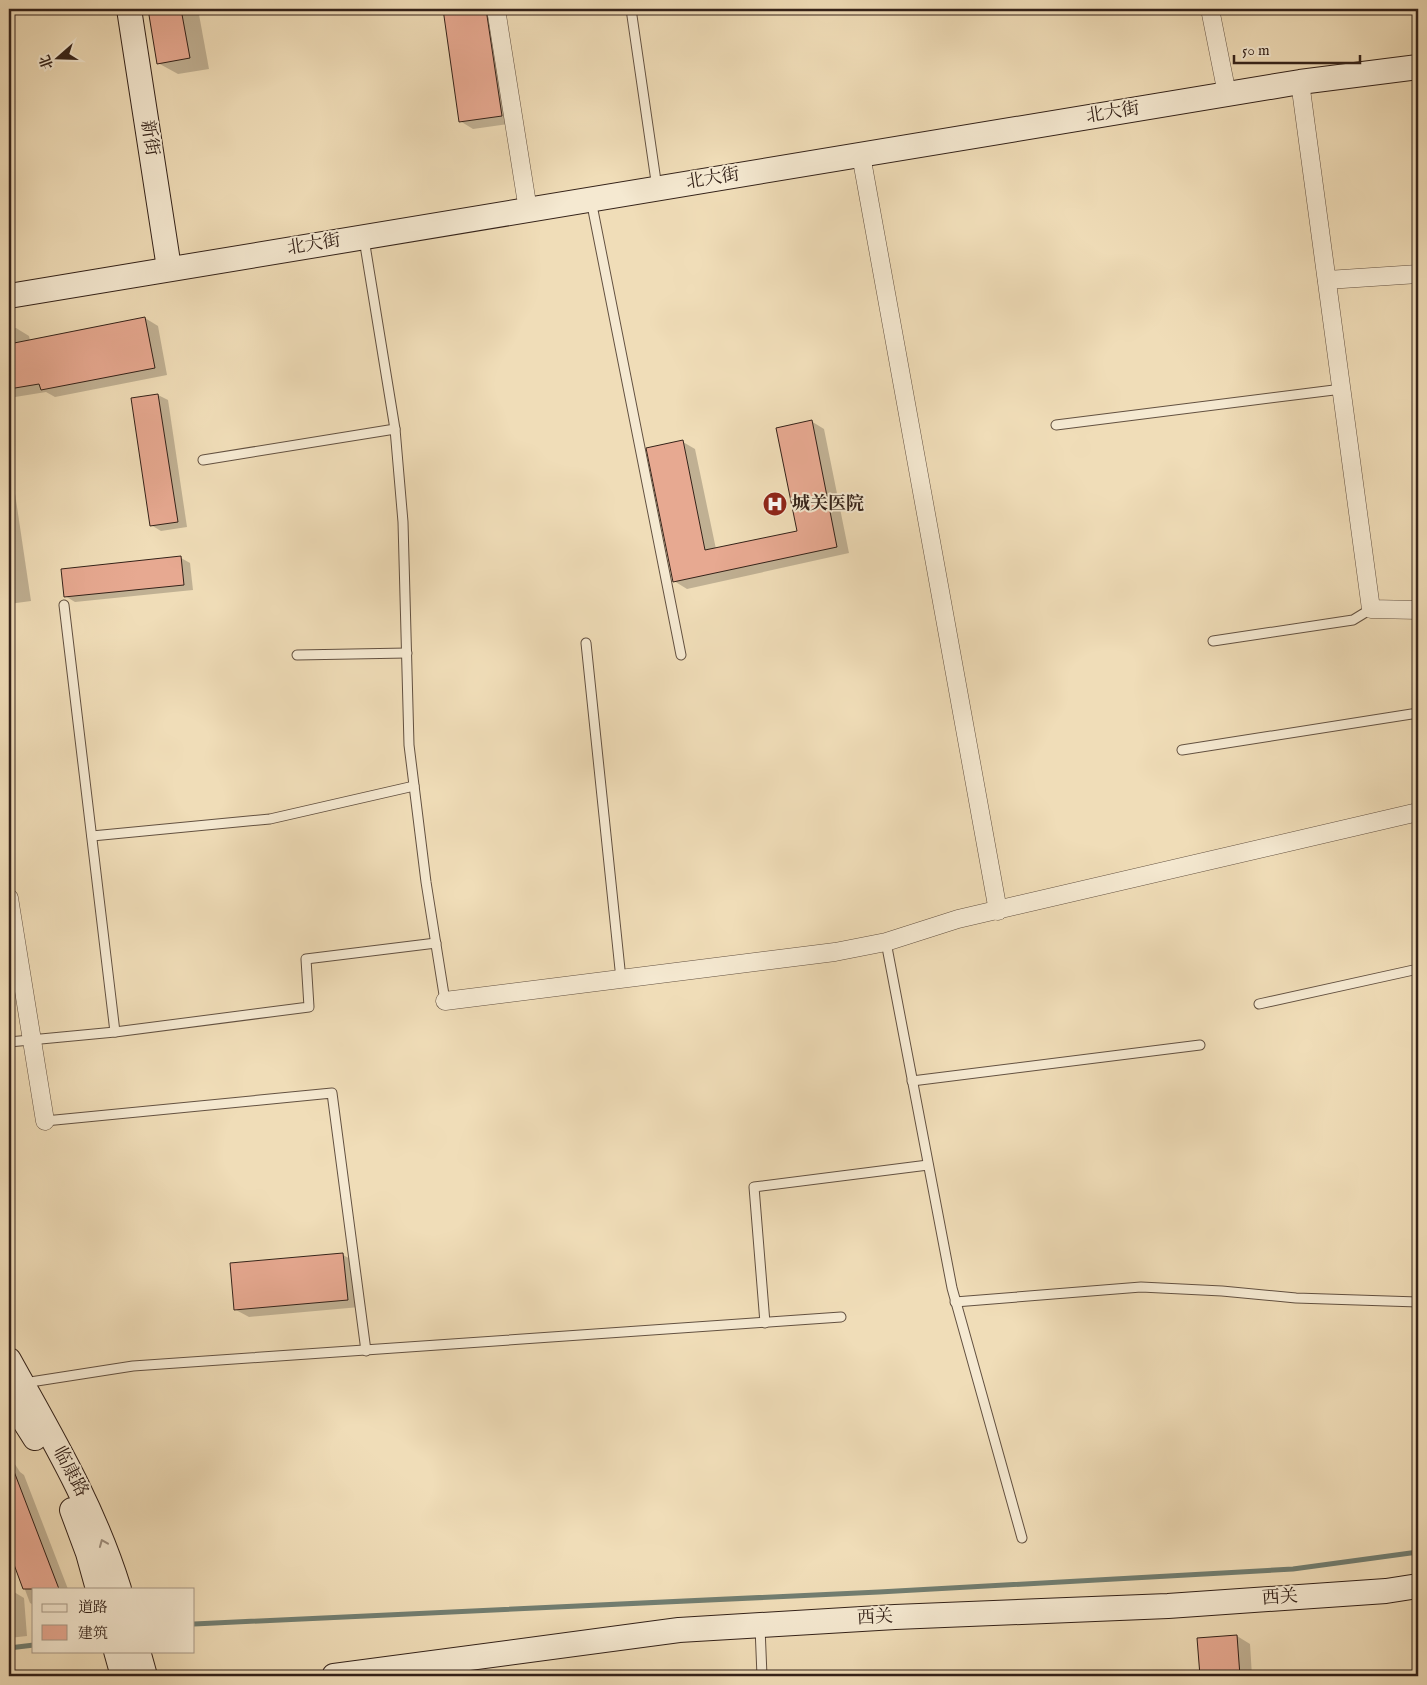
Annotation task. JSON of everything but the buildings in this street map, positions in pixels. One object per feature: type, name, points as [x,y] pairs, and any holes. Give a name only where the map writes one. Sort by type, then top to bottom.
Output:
[{"type":"main road","name":"新街","points":[[129,9],[169,268]]},
{"type":"main road","name":"北大街","points":[[9,296],[1300,82],[1418,66]]},
{"type":"main road","name":"临康路","points":[[9,1360],[15,1391],[65,1492],[88,1553],[98,1588]]},
{"type":"main road","name":"临康路","points":[[15,1391],[83,1494],[111,1562],[119,1588]]},
{"type":"main road","name":"西关","points":[[334,1676],[679,1630],[943,1614],[1168,1606],[1418,1586]]},
{"type":"main road","points":[[116,1652],[123,1676]]},
{"type":"main road","points":[[138,1652],[145,1676]]},
{"type":"street","points":[[496,9],[528,210]]},
{"type":"street","points":[[1210,9],[1227,94]]},
{"type":"street","points":[[1300,82],[1371,609],[1418,610]]},
{"type":"street","points":[[861,155],[998,911]]},
{"type":"street","points":[[1327,280],[1418,274]]},
{"type":"street","points":[[445,1001],[835,952],[886,942],[958,919],[1418,812]]},
{"type":"street","points":[[9,898],[13,948],[32,1039],[45,1121]]},
{"type":"lane","points":[[632,9],[657,188]]},
{"type":"lane","points":[[591,200],[681,655]]},
{"type":"lane","points":[[364,237],[395,429],[403,522],[409,745],[445,1001]]},
{"type":"lane","points":[[1056,425],[1342,389]]},
{"type":"lane","points":[[203,460],[395,429]]},
{"type":"lane","points":[[64,605],[116,1032]]},
{"type":"lane","points":[[1213,641],[1353,620],[1371,609]]},
{"type":"lane","points":[[586,643],[620,979]]},
{"type":"lane","points":[[297,655],[407,653]]},
{"type":"lane","points":[[1182,750],[1418,713]]},
{"type":"lane","points":[[92,836],[270,819],[414,786]]},
{"type":"lane","points":[[886,942],[956,1302],[1022,1538]]},
{"type":"lane","points":[[9,1042],[116,1032],[309,1007],[306,959],[436,943]]},
{"type":"lane","points":[[1259,1004],[1418,969]]},
{"type":"lane","points":[[912,1081],[1200,1045]]},
{"type":"lane","points":[[45,1121],[332,1093],[366,1351]]},
{"type":"lane","points":[[765,1323],[754,1187],[928,1165]]},
{"type":"lane","points":[[956,1302],[1141,1287],[1222,1290],[1296,1298],[1418,1302]]},
{"type":"lane","points":[[15,1391],[133,1366],[841,1318]]},
{"type":"lane","points":[[759,1625],[762,1676]]},
{"type":"waterway","points":[[195,1624],[879,1592],[1293,1569],[1418,1552]]},
{"type":"waterway","points":[[9,1648],[32,1645]]},
{"type":"place","name":"城关医院","points":[[775,504]]}]
